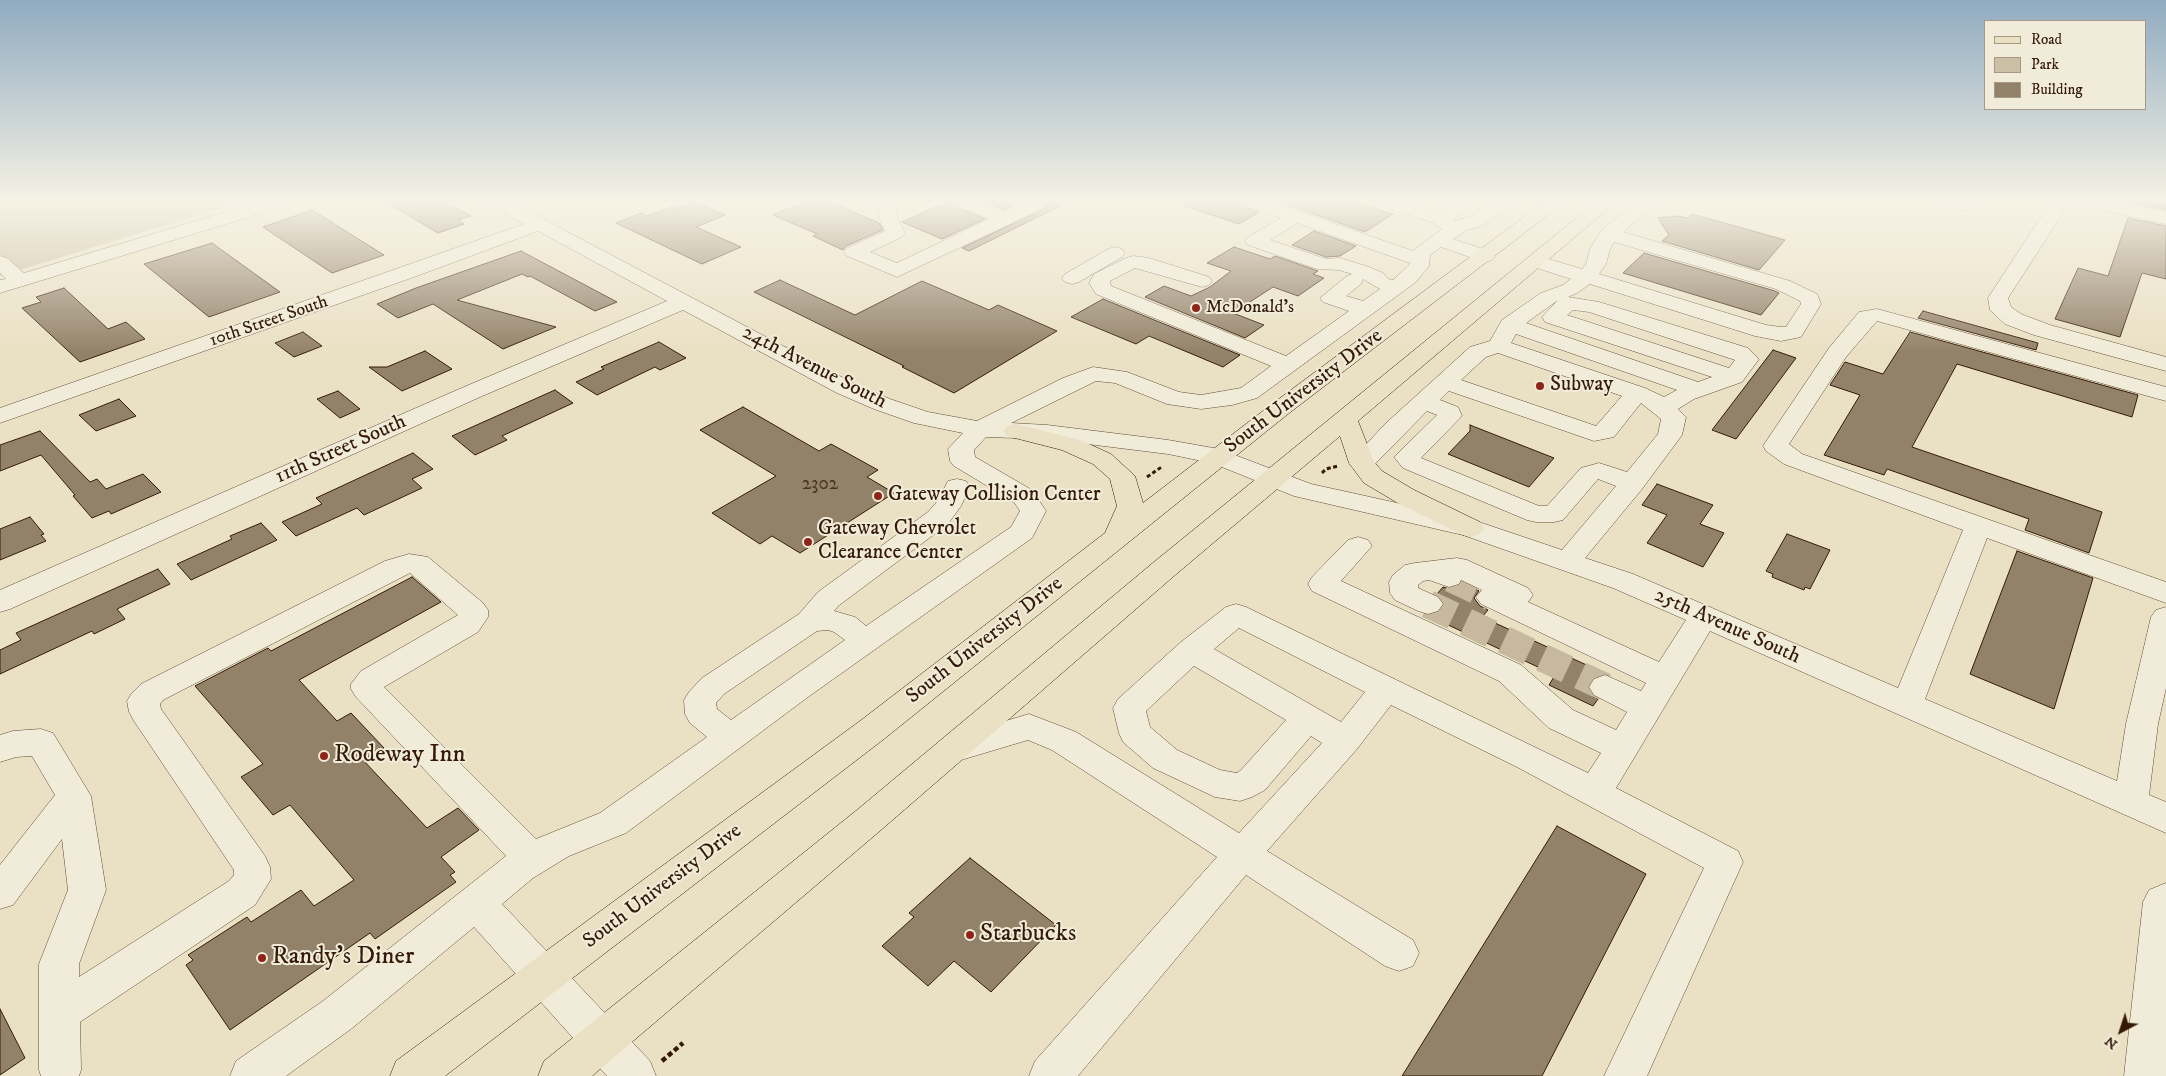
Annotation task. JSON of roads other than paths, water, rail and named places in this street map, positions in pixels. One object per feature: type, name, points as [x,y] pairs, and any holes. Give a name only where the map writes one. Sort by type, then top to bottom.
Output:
[{"type":"main road","name":"South University Drive","points":[[411,1076],[872,730],[1219,457],[1490,252]]},
{"type":"main road","points":[[1519,252],[1535,261]]},
{"type":"main road","name":"South University Drive","points":[[559,1076],[1546,252]]},
{"type":"main road","points":[[1439,342],[1432,325],[1492,277],[1496,268],[1493,262],[1485,256]]},
{"type":"main road","points":[[1346,420],[1352,464],[1405,496],[1470,528]]},
{"type":"main road","points":[[1016,431],[1071,445],[1102,459],[1122,476],[1130,506],[1115,539]]},
{"type":"street","points":[[0,287],[115,252]]},
{"type":"street","name":"10th Street South","points":[[0,416],[464,252]]},
{"type":"street","name":"24th Avenue South","points":[[590,252],[845,388],[882,404],[924,418],[980,429],[1047,432],[1168,447],[1219,457],[1274,479]]},
{"type":"street","points":[[854,252],[897,271],[936,252]]},
{"type":"street","points":[[1286,252],[1324,265],[1334,273],[1358,276],[1365,283],[1388,285],[1409,278],[1428,252]]},
{"type":"street","points":[[1365,310],[1330,298],[1388,252]]},
{"type":"street","points":[[1476,252],[1485,256]]},
{"type":"street","points":[[1352,464],[1394,429],[1444,382],[1548,297],[1570,289],[1587,278],[1596,264],[1599,252]]},
{"type":"street","points":[[1535,261],[1763,331],[1781,334],[1793,332],[1811,304],[1810,298],[1783,285],[1671,252]]},
{"type":"street","points":[[2028,252],[1998,298],[2001,310],[2013,319],[2042,330],[2166,364]]},
{"type":"street","points":[[0,262],[21,281]]},
{"type":"street","points":[[1202,281],[1142,262],[1133,262],[1101,278],[1099,283],[1088,284],[1288,365]]},
{"type":"street","points":[[252,1076],[337,1015],[532,859],[556,845],[612,823],[1022,532],[1033,511],[1022,496],[963,461],[961,449],[980,429],[1071,383],[1094,374],[1118,377],[1175,399],[1200,402],[1232,398],[1249,393],[1365,310],[1388,285]]},
{"type":"street","name":"11th Street South","points":[[0,602],[472,392],[684,302]]},
{"type":"street","points":[[2166,394],[1876,315],[1867,317],[1837,353],[1775,446],[1794,459],[2166,593]]},
{"type":"street","points":[[1535,334],[1553,317],[1734,377],[1686,394],[1663,408]]},
{"type":"street","points":[[1495,342],[1535,334],[1700,390]]},
{"type":"street","points":[[1495,342],[1633,399],[1651,399],[1674,417],[1670,436],[1567,562]]},
{"type":"street","points":[[1444,382],[1594,434],[1605,432],[1633,399]]},
{"type":"street","points":[[1424,402],[1450,412],[1450,416],[1406,457],[1412,463],[1536,514],[1554,514],[1590,473],[1599,471],[1632,483]]},
{"type":"street","points":[[1394,429],[1423,441]]},
{"type":"street","name":"25th Avenue South","points":[[1274,479],[1303,490],[1470,528],[1623,582],[2166,818]]},
{"type":"street","points":[[730,738],[701,714],[700,700],[713,686],[810,621],[828,599],[938,518],[948,506],[957,487]]},
{"type":"street","points":[[1907,705],[1978,525]]},
{"type":"street","points":[[1358,546],[1322,584],[1510,673],[1562,719],[1622,748]]},
{"type":"street","points":[[59,1013],[242,893],[253,879],[252,867],[145,712],[144,701],[152,692],[395,568],[409,563],[418,564],[473,610],[473,617],[467,625],[372,679],[367,684],[366,689],[532,859]]},
{"type":"street","points":[[1428,604],[1406,593],[1403,582],[1415,572],[1442,574],[1457,566],[1524,598],[1539,619]]},
{"type":"street","points":[[1491,596],[1664,678]]},
{"type":"street","points":[[1307,718],[1252,780],[1240,787],[1215,783],[1165,759],[1135,733],[1129,708],[1192,650],[1236,614],[1595,792],[1725,862],[1625,1076]]},
{"type":"street","points":[[1595,792],[1703,617]]},
{"type":"street","points":[[2132,804],[2142,724],[2166,617]]},
{"type":"street","points":[[810,621],[828,620],[844,624],[866,641]]},
{"type":"street","points":[[1192,650],[1344,740]]},
{"type":"street","points":[[1605,687],[1646,707]]},
{"type":"street","points":[[1050,1076],[1242,854],[1344,740],[1386,689]]},
{"type":"street","points":[[951,750],[1029,728],[1064,741],[1399,953]]},
{"type":"street","points":[[0,749],[13,744],[41,742],[74,796],[87,890],[59,964],[59,1013],[63,1074]]},
{"type":"street","points":[[0,893],[74,796]]},
{"type":"street","points":[[2145,1076],[2162,902],[2166,899]]},
{"type":"street","points":[[476,903],[634,1076]]},
{"type":"tunnel","points":[[1451,578],[1491,597]]},
{"type":"tunnel","points":[[1428,604],[1605,687]]},
{"type":"place","name":"McDonald's","points":[[1196,308]]},
{"type":"place","name":"Subway","points":[[1540,386]]},
{"type":"place","name":"Gateway Collision Center","points":[[878,496]]},
{"type":"place","name":"Gateway Chevrolet Clearance Center","points":[[808,542]]},
{"type":"place","name":"Rodeway Inn","points":[[324,756]]},
{"type":"place","name":"Starbucks","points":[[970,935]]},
{"type":"place","name":"Randy's Diner","points":[[262,958]]}]
